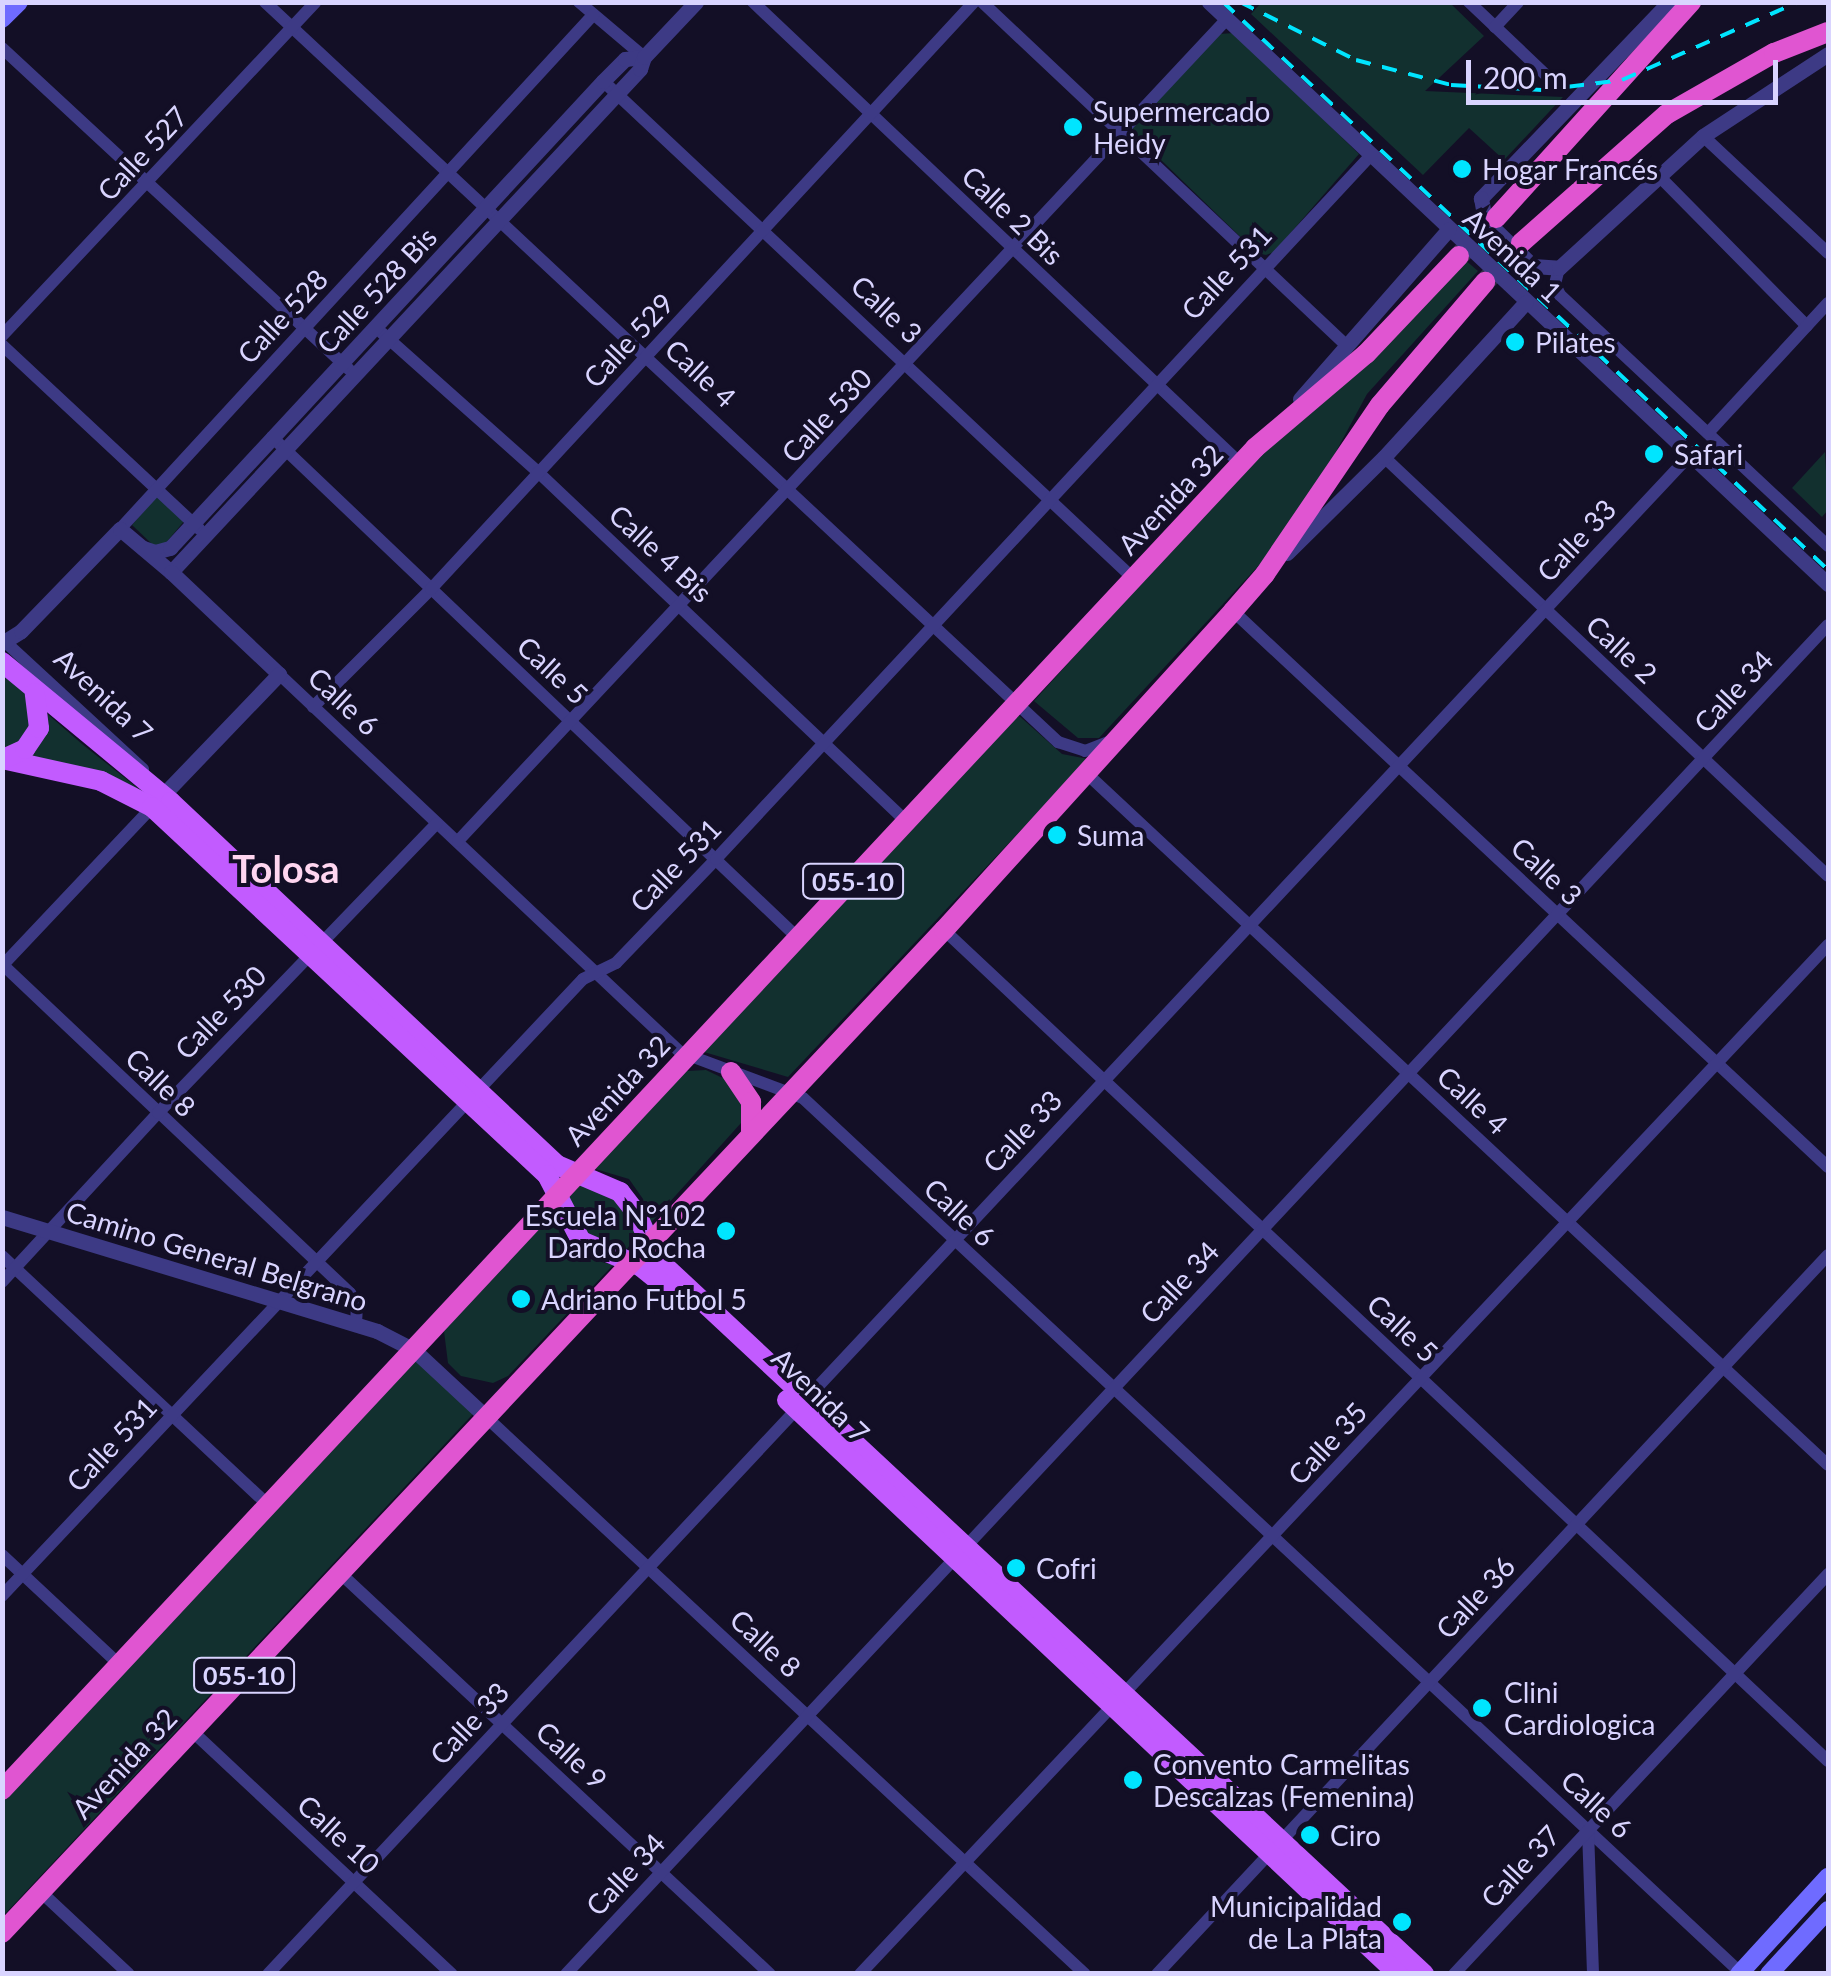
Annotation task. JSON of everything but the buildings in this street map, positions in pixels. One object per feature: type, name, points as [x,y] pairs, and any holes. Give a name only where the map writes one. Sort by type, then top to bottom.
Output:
[{"type":"highway","points":[[1488,212],[1691,2]]},
{"type":"highway","points":[[1521,243],[1667,114],[1774,52],[1828,32]]},
{"type":"highway","name":"Avenida 32","points":[[2,1790],[1240,463],[1273,430],[1366,354],[1460,256]]},
{"type":"highway","name":"Avenida 32","points":[[2,1933],[944,930],[1112,740],[1233,611],[1265,574],[1380,405],[1484,282]]},
{"type":"highway","points":[[730,1072],[751,1102],[751,1134]]},
{"type":"main road","points":[[2,20],[19,2]]},
{"type":"main road","name":"Avenida 7","points":[[3,647],[35,692],[473,1094],[557,1165],[620,1192],[638,1214],[656,1258],[801,1404],[1276,1847],[1424,1974]]},
{"type":"main road","points":[[3,759],[26,748],[39,728],[35,692]]},
{"type":"main road","name":"Avenida 7","points":[[3,759],[101,781],[158,801]]},
{"type":"main road","name":"Avenida 7","points":[[473,1094],[547,1175],[578,1238],[664,1284],[801,1404]]},
{"type":"main road","name":"Avenida 7","points":[[1276,1847],[1398,1974]]},
{"type":"main road","points":[[1740,1973],[1828,1877]]},
{"type":"main road","points":[[1769,1974],[1828,1910]]},
{"type":"street","name":"Calle 4","points":[[266,2],[1066,748],[1085,751],[1112,740]]},
{"type":"street","name":"Calle 527","points":[[2,336],[316,2]]},
{"type":"street","points":[[579,2],[644,57]]},
{"type":"street","name":"Calle 528 Bis","points":[[171,572],[198,529],[493,213],[640,69],[644,57],[696,2]]},
{"type":"street","name":"Calle 2 Bis","points":[[753,2],[1240,463]]},
{"type":"street","name":"Calle 529","points":[[313,707],[431,590],[974,2]]},
{"type":"street","points":[[982,2],[1347,346]]},
{"type":"street","name":"Avenida 1","points":[[1209,2],[1828,584]]},
{"type":"street","points":[[1469,2],[1545,74]]},
{"type":"street","points":[[1496,27],[1518,2]]},
{"type":"street","points":[[1488,212],[1486,190],[1669,2]]},
{"type":"street","name":"Calle 528","points":[[3,647],[120,529],[592,16]]},
{"type":"street","name":"Calle 530","points":[[458,842],[909,364],[1010,248],[1227,19]]},
{"type":"street","points":[[2,48],[348,368]]},
{"type":"street","points":[[1558,268],[1703,136],[1828,54]]},
{"type":"street","name":"Calle 528 Bis","points":[[493,213],[603,80],[625,59],[644,57]]},
{"type":"street","name":"Calle 3","points":[[603,80],[1133,578]]},
{"type":"street","points":[[1703,136],[1828,253]]},
{"type":"street","name":"Calle 531","points":[[2,1596],[314,1260],[583,979],[616,962],[716,859],[1371,155]]},
{"type":"street","points":[[1658,174],[1807,326]]},
{"type":"street","name":"Avenida 1","points":[[1488,212],[1485,220],[1529,263],[1558,268],[1555,284],[1560,295],[1828,546]]},
{"type":"street","name":"Avenida 32","points":[[1273,430],[1449,230]]},
{"type":"street","name":"Avenida 32","points":[[1265,574],[1384,457],[1526,302]]},
{"type":"street","points":[[1708,433],[1828,304]]},
{"type":"street","name":"Calle 4 Bis","points":[[381,333],[538,472],[907,822]]},
{"type":"street","points":[[2,345],[198,529]]},
{"type":"street","name":"Calle 5","points":[[277,444],[799,939]]},
{"type":"street","name":"Calle 33","points":[[268,1974],[1690,455]]},
{"type":"street","name":"Calle 2","points":[[1384,457],[1828,876]]},
{"type":"street","name":"Calle 6","points":[[120,529],[171,572],[686,1056],[792,1091],[1740,1973]]},
{"type":"street","name":"Calle 528 Bis","points":[[142,548],[156,552],[170,548],[198,529]]},
{"type":"street","name":"Calle 3","points":[[1233,611],[1828,1167]]},
{"type":"street","name":"Calle 34","points":[[566,1974],[1828,626]]},
{"type":"street","name":"Avenida 7","points":[[3,647],[130,754],[158,801]]},
{"type":"street","points":[[3,965],[279,674]]},
{"type":"street","name":"Calle 4","points":[[1084,771],[1828,1465]]},
{"type":"street","name":"Calle 530","points":[[2,1282],[158,1113],[437,823]]},
{"type":"street","name":"Calle 5","points":[[944,930],[1828,1762]]},
{"type":"street","name":"Calle 35","points":[[860,1974],[1828,944]]},
{"type":"street","name":"Calle 8","points":[[3,965],[355,1298],[356,1324]]},
{"type":"street","name":"Camino General Belgrano","points":[[2,1217],[356,1324],[414,1350]]},
{"type":"street","points":[[2,1256],[268,1505]]},
{"type":"street","name":"Calle 36","points":[[1158,1974],[1828,1256]]},
{"type":"street","name":"Calle 8","points":[[414,1350],[1085,1974]]},
{"type":"street","points":[[2,1554],[120,1665]]},
{"type":"street","name":"Calle 9","points":[[340,1573],[770,1974]]},
{"type":"street","name":"Calle 37","points":[[1454,1974],[1828,1574]]},
{"type":"street","name":"Calle 10","points":[[192,1731],[452,1974]]},
{"type":"street","points":[[1588,1830],[1593,1974]]},
{"type":"street","points":[[41,1892],[128,1974]]},
{"type":"green space","points":[[1261,3],[1450,3],[1484,36],[1425,91],[1563,97],[1504,160],[1469,128],[1423,175],[1251,14]]},
{"type":"green space","points":[[1234,33],[1359,154],[1274,252],[1266,255],[1257,253],[1128,128],[1219,34]]},
{"type":"green space","points":[[1464,259],[1478,271],[1367,394],[1297,524],[1099,738],[1078,738],[1034,701],[1265,446]]},
{"type":"green space","points":[[1825,452],[1828,510],[1822,517],[1792,488]]},
{"type":"green space","points":[[157,496],[185,520],[164,545],[154,546],[132,525]]},
{"type":"green space","points":[[2,671],[31,698],[34,723],[25,743],[3,750]]},
{"type":"green space","points":[[44,711],[82,744],[144,793],[24,755]]},
{"type":"green space","points":[[1017,714],[1062,754],[1088,759],[788,1077],[704,1052]]},
{"type":"green space","points":[[706,1070],[729,1081],[742,1104],[741,1123],[649,1225],[643,1199],[629,1179],[592,1168],[676,1078],[687,1071]]},
{"type":"green space","points":[[580,1184],[616,1197],[635,1222],[636,1238],[625,1251],[586,1240],[568,1197]]},
{"type":"green space","points":[[554,1207],[559,1232],[568,1246],[583,1257],[613,1265],[508,1376],[493,1383],[461,1376],[448,1363],[444,1331]]},
{"type":"green space","points":[[413,1358],[473,1410],[472,1415],[3,1916],[2,1799]]},
{"type":"tunnel","points":[[1459,256],[1496,218]]},
{"type":"tunnel","points":[[1485,282],[1521,243]]},
{"type":"railway","points":[[1223,2],[1828,570]]},
{"type":"railway","points":[[1240,2],[1356,60],[1451,85],[1542,90],[1622,80],[1798,2]]},
{"type":"place","name":"Supermercado Heidy","points":[[1073,127]]},
{"type":"place","name":"Hogar Francés","points":[[1462,169]]},
{"type":"place","name":"Pilates","points":[[1515,342]]},
{"type":"place","name":"Safari","points":[[1654,454]]},
{"type":"place","name":"Suma","points":[[1057,835]]},
{"type":"place","name":"Escuela N°102 Dardo Rocha","points":[[726,1231]]},
{"type":"place","name":"Adriano Futbol 5","points":[[521,1299]]},
{"type":"place","name":"Cofri","points":[[1016,1568]]},
{"type":"place","name":"Clini Cardiologica","points":[[1482,1708]]},
{"type":"place","name":"Convento Carmelitas Descalzas (Femenina)","points":[[1133,1780]]},
{"type":"place","name":"Ciro","points":[[1310,1835]]},
{"type":"place","name":"Municipalidad de La Plata","points":[[1402,1922]]},
{"type":"district","name":"Tolosa","points":[[286,869]]}]
